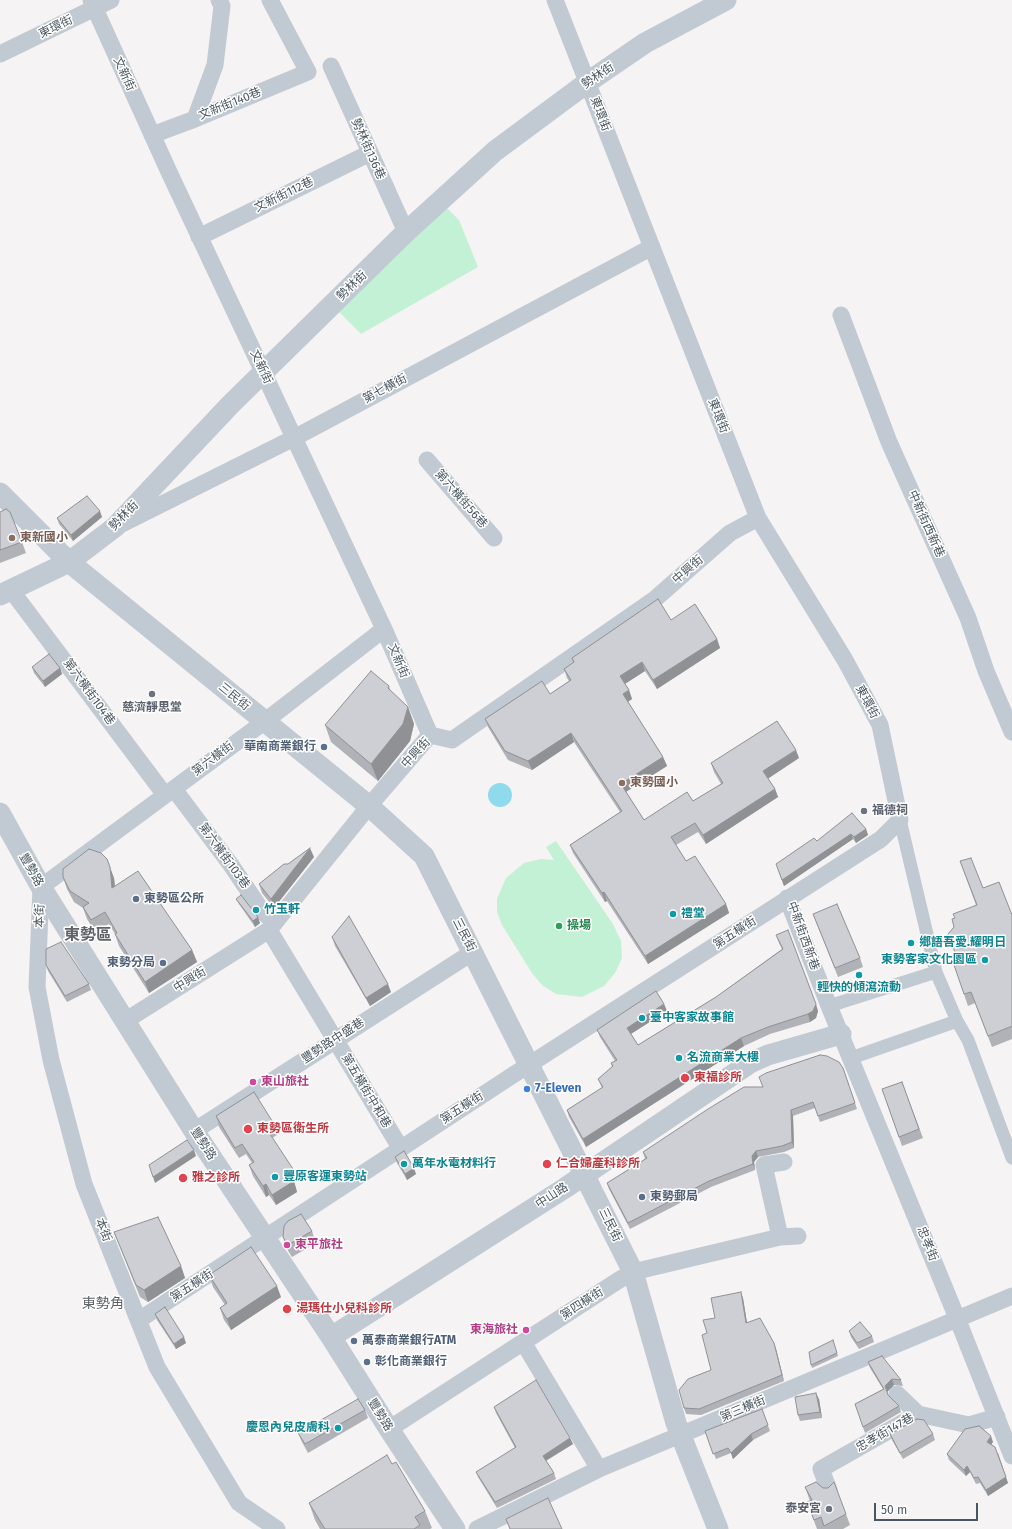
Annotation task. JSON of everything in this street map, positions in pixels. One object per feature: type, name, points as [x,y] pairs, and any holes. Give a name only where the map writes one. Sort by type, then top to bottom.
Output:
[{"type":"street","name":"東環街","points":[[0,54],[93,4],[111,0]]},
{"type":"street","points":[[195,119],[215,65],[222,6],[219,0]]},
{"type":"street","name":"文新街140巷","points":[[152,134],[195,119],[308,72],[270,0]]},
{"type":"street","name":"東環街","points":[[556,0],[758,518],[845,660],[880,725],[900,820]]},
{"type":"street","name":"勢林街","points":[[6,592],[70,562],[115,527],[263,372],[406,232],[495,151],[588,82],[713,3]]},
{"type":"street","name":"文新街","points":[[93,4],[199,237],[384,629],[430,736]]},
{"type":"street","name":"勢林街136巷","points":[[331,66],[406,232]]},
{"type":"street","name":"文新街112巷","points":[[199,237],[370,153]]},
{"type":"street","name":"第七橫街","points":[[115,527],[294,438],[652,247]]},
{"type":"street","name":"中新街西新巷","points":[[841,315],[889,442],[968,618],[986,671],[1012,732]]},
{"type":"street","name":"第六橫街56巷","points":[[427,460],[494,538]]},
{"type":"street","name":"三民街","points":[[0,493],[70,562],[264,722],[369,806],[424,856],[633,1272],[681,1436],[718,1529]]},
{"type":"street","name":"中興街","points":[[125,1021],[272,926],[369,806],[430,736],[452,740],[655,599],[730,533],[758,518]]},
{"type":"street","name":"第六橫街104巷","points":[[6,592],[169,792]]},
{"type":"street","name":"第六橫街","points":[[40,887],[264,722],[384,629]]},
{"type":"street","name":"第六橫街103巷","points":[[169,792],[231,865],[272,926]]},
{"type":"street","name":"豐勢路","points":[[0,813],[40,887],[194,1131],[331,1337],[455,1529]]},
{"type":"street","points":[[900,820],[936,972],[957,1022],[968,1040],[1012,1158]]},
{"type":"street","name":"中新街西新巷","points":[[840,1034],[788,898],[881,839],[900,820]]},
{"type":"street","name":"本街","points":[[40,887],[37,987],[51,1060],[84,1184],[157,1367],[239,1503],[277,1529]]},
{"type":"street","name":"第五橫街","points":[[139,1320],[265,1239],[528,1065],[788,898]]},
{"type":"street","name":"第五橫街中和巷","points":[[272,926],[335,1040],[401,1148]]},
{"type":"street","name":"豐勢路中盛巷","points":[[194,1131],[473,952]]},
{"type":"street","points":[[829,1006],[936,972]]},
{"type":"street","points":[[851,1058],[957,1022]]},
{"type":"street","name":"忠孝街","points":[[840,1034],[1012,1456]]},
{"type":"street","name":"中山路","points":[[331,1337],[585,1174],[750,1063],[768,1055],[840,1034]]},
{"type":"street","points":[[780,1236],[764,1165],[784,1162]]},
{"type":"street","name":"第四橫街","points":[[389,1429],[633,1272],[780,1236],[798,1236]]},
{"type":"street","name":"第三橫街","points":[[477,1529],[599,1469],[681,1436],[1012,1296]]},
{"type":"street","points":[[523,1342],[599,1469]]},
{"type":"street","points":[[897,1394],[918,1414]]},
{"type":"street","name":"忠孝街147巷","points":[[829,1490],[821,1469],[918,1414],[969,1424],[997,1417]]},
{"type":"green space","points":[[446,207],[459,220],[478,267],[361,334],[338,311]]},
{"type":"green space","points":[[556,841],[613,924],[621,941],[622,958],[615,973],[604,986],[582,997],[556,994],[542,985],[532,973],[502,925],[497,912],[497,899],[506,878],[524,863],[541,859],[554,860],[546,847]]},
{"type":"water","points":[[500,783],[508,787],[512,795],[508,803],[500,807],[492,803],[488,795],[492,787]]},
{"type":"building","points":[[87,496],[100,511],[71,535],[57,518]]},
{"type":"building","points":[[6,509],[10,512],[22,542],[0,550],[0,512]]},
{"type":"building","points":[[658,599],[671,620],[695,604],[717,639],[653,680],[642,662],[620,676],[629,690],[623,694],[663,757],[621,784],[644,820],[687,792],[693,801],[723,783],[711,763],[777,721],[796,750],[763,771],[775,789],[703,835],[695,823],[671,837],[686,861],[695,856],[726,904],[645,956],[604,892],[602,893],[570,845],[622,811],[571,733],[528,761],[505,751],[485,719],[542,681],[550,694],[571,680],[564,669],[574,662],[572,658]]},
{"type":"building","points":[[49,654],[60,668],[43,681],[32,667]]},
{"type":"building","points":[[371,671],[389,686],[388,688],[408,707],[403,724],[371,764],[325,725]]},
{"type":"building","points":[[852,813],[866,829],[854,837],[851,834],[782,880],[776,864],[814,838],[817,841]]},
{"type":"building","points":[[310,848],[271,899],[259,884],[284,864],[288,864]]},
{"type":"building","points":[[89,849],[101,853],[107,859],[110,867],[112,888],[138,871],[192,950],[145,982],[115,934],[117,933],[105,912],[91,920],[83,907],[89,903],[70,891],[63,877],[63,869]]},
{"type":"building","name":"東勢客家文化園區","points":[[971,858],[983,888],[999,882],[1012,915],[1012,1026],[988,1036],[971,992],[964,994],[954,965],[959,963],[948,934],[954,927],[952,919],[955,918],[953,914],[977,905],[960,861]]},
{"type":"building","points":[[241,895],[258,917],[253,921],[236,899]]},
{"type":"building","points":[[837,904],[860,958],[835,968],[813,914]]},
{"type":"building","points":[[349,916],[388,984],[366,998],[332,937]]},
{"type":"building","points":[[788,930],[816,1004],[813,1011],[741,1038],[583,1139],[567,1110],[603,1087],[598,1079],[613,1066],[611,1063],[617,1060],[597,1030],[656,991],[664,1004],[627,1028],[638,1045],[716,997],[783,949],[776,935]]},
{"type":"building","points":[[61,942],[89,984],[65,996],[46,965],[46,949]]},
{"type":"building","points":[[820,1055],[827,1056],[839,1062],[843,1068],[855,1103],[818,1116],[813,1102],[791,1110],[792,1142],[782,1146],[756,1151],[752,1156],[753,1164],[709,1181],[628,1223],[607,1183],[647,1158],[643,1152],[708,1109],[744,1087],[763,1087],[759,1077],[766,1073]]},
{"type":"building","points":[[902,1082],[919,1129],[899,1137],[882,1089]]},
{"type":"building","points":[[254,1092],[274,1124],[266,1128],[293,1169],[288,1172],[294,1181],[272,1195],[266,1184],[263,1186],[249,1165],[254,1162],[242,1144],[235,1148],[216,1116]]},
{"type":"building","points":[[187,1140],[194,1150],[153,1177],[149,1165]]},
{"type":"building","points":[[404,1151],[414,1168],[405,1174],[395,1157]]},
{"type":"building","points":[[301,1214],[312,1231],[288,1245],[283,1237],[284,1226],[288,1221]]},
{"type":"building","points":[[158,1217],[181,1266],[144,1290],[136,1285],[114,1232]]},
{"type":"building","points":[[251,1247],[277,1286],[227,1319],[220,1308],[227,1303],[209,1275]]},
{"type":"building","points":[[741,1292],[746,1323],[760,1318],[774,1343],[782,1375],[699,1409],[684,1408],[679,1390],[688,1379],[711,1370],[702,1335],[707,1333],[703,1320],[715,1318],[711,1298]]},
{"type":"building","points":[[165,1307],[184,1337],[174,1344],[155,1314]]},
{"type":"building","points":[[860,1322],[872,1336],[857,1343],[849,1331]]},
{"type":"building","points":[[833,1340],[837,1353],[811,1365],[809,1352]]},
{"type":"building","points":[[882,1356],[901,1380],[892,1379],[885,1386],[888,1395],[899,1406],[863,1427],[855,1404],[884,1389],[868,1362]]},
{"type":"building","points":[[536,1380],[570,1438],[543,1456],[554,1473],[495,1502],[476,1472],[516,1447],[494,1407]]},
{"type":"building","points":[[816,1393],[820,1412],[798,1415],[795,1397]]},
{"type":"building","points":[[358,1399],[365,1410],[305,1444],[298,1433]]},
{"type":"building","points":[[762,1409],[768,1425],[751,1434],[731,1453],[728,1448],[713,1454],[705,1431]]},
{"type":"building","points":[[917,1419],[924,1420],[933,1434],[900,1453],[890,1434]]},
{"type":"building","points":[[979,1426],[991,1436],[987,1442],[995,1447],[1006,1477],[986,1490],[978,1477],[974,1478],[967,1466],[964,1470],[947,1454],[965,1429]]},
{"type":"building","points":[[387,1455],[392,1464],[396,1462],[425,1511],[415,1517],[420,1525],[414,1529],[325,1529],[309,1503]]},
{"type":"building","name":"泰安宮","points":[[816,1482],[823,1488],[828,1488],[834,1482],[846,1514],[824,1526],[821,1517],[814,1520],[807,1502],[812,1500],[805,1487]]},
{"type":"building","points":[[548,1498],[562,1529],[510,1529],[506,1519]]},
{"type":"place","name":"東新國小","points":[[12,538]]},
{"type":"place","name":"慈濟靜思堂","points":[[152,694]]},
{"type":"place","name":"華南商業銀行","points":[[324,747]]},
{"type":"place","name":"東勢國小","points":[[622,783]]},
{"type":"place","name":"福德祠","points":[[864,811]]},
{"type":"place","name":"東勢區公所","points":[[136,899]]},
{"type":"place","name":"竹玉軒","points":[[256,910]]},
{"type":"place","name":"禮堂","points":[[673,914]]},
{"type":"place","name":"操場","points":[[559,926]]},
{"type":"place","name":"鄉語吾愛.耀明日","points":[[911,943]]},
{"type":"place","name":"東勢客家文化園區","points":[[985,960]]},
{"type":"place","name":"東勢分局","points":[[163,963]]},
{"type":"place","name":"輕快的傾瀉流動","points":[[859,975]]},
{"type":"place","name":"臺中客家故事館","points":[[642,1018]]},
{"type":"place","name":"名流商業大樓","points":[[679,1058]]},
{"type":"place","name":"東福診所","points":[[685,1078]]},
{"type":"place","name":"東山旅社","points":[[253,1082]]},
{"type":"place","name":"7-Eleven","points":[[527,1089]]},
{"type":"place","name":"東勢區衛生所","points":[[248,1129]]},
{"type":"place","name":"萬年水電材料行","points":[[404,1164]]},
{"type":"place","name":"仁合婦產科診所","points":[[547,1164]]},
{"type":"place","name":"豐原客運東勢站","points":[[275,1177]]},
{"type":"place","name":"雅之診所","points":[[183,1178]]},
{"type":"place","name":"東勢郵局","points":[[642,1197]]},
{"type":"place","name":"東平旅社","points":[[287,1245]]},
{"type":"place","name":"湯瑪仕小兒科診所","points":[[287,1309]]},
{"type":"place","name":"東海旅社","points":[[526,1330]]},
{"type":"place","name":"萬泰商業銀行ATM","points":[[354,1341]]},
{"type":"place","name":"彰化商業銀行","points":[[367,1362]]},
{"type":"place","name":"慶恩內兒皮膚科","points":[[338,1428]]},
{"type":"place","name":"泰安宮","points":[[829,1509]]},
{"type":"district","name":"東勢區","points":[[88,936]]},
{"type":"district","name":"東勢角","points":[[103,1304]]}]
